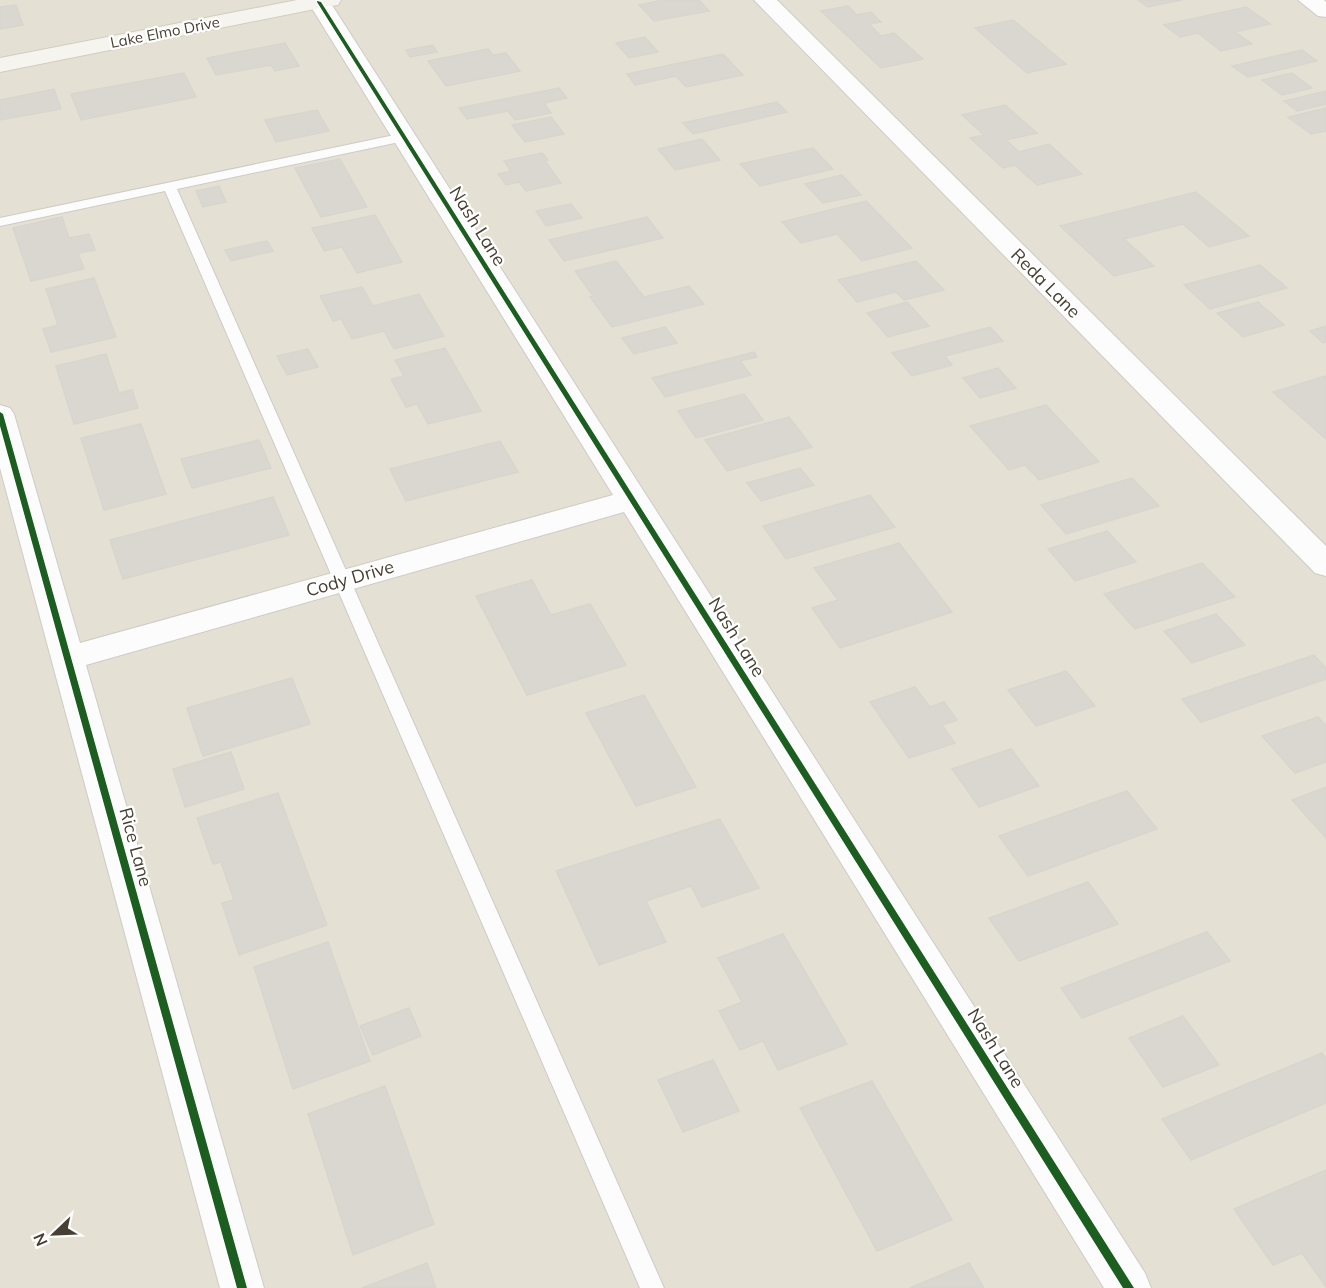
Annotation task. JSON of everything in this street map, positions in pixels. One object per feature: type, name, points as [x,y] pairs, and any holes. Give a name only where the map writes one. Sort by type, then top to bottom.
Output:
[{"type":"main road","name":"Lake Elmo Drive","points":[[0,65],[325,1]]},
{"type":"street","name":"Reda Lane","points":[[765,0],[1326,565]]},
{"type":"street","points":[[1309,0],[1326,12]]},
{"type":"street","name":"Nash Lane","points":[[325,1],[404,137],[1129,1288]]},
{"type":"street","name":"Rice Lane","points":[[0,414],[242,1288]]},
{"type":"street","name":"Cody Drive","points":[[68,658],[633,499]]},
{"type":"lane","points":[[0,222],[404,137]]},
{"type":"lane","points":[[170,187],[652,1288]]},
{"type":"shaded area","points":[[0,0],[1326,0],[1326,1288],[0,1288]]},
{"type":"building","points":[[663,0],[699,0],[709,11],[654,21],[639,5]]},
{"type":"building","points":[[1138,0],[1182,0],[1148,7]]},
{"type":"building","points":[[16,5],[23,25],[0,29],[0,7]]},
{"type":"building","points":[[848,6],[857,15],[871,12],[881,22],[869,24],[881,36],[894,33],[923,59],[881,68],[821,11]]},
{"type":"building","points":[[1246,7],[1270,24],[1235,32],[1252,44],[1221,51],[1198,33],[1180,37],[1164,25]]},
{"type":"building","points":[[1013,20],[1066,64],[1027,73],[975,28]]},
{"type":"building","points":[[645,37],[658,52],[629,58],[616,43]]},
{"type":"building","points":[[285,43],[299,66],[275,71],[271,65],[216,75],[207,58]]},
{"type":"building","points":[[433,45],[437,52],[410,57],[406,50]]},
{"type":"building","points":[[488,49],[493,55],[506,53],[520,71],[446,86],[428,61]]},
{"type":"building","points":[[1302,50],[1317,61],[1248,77],[1232,66]]},
{"type":"building","points":[[723,54],[743,75],[686,87],[676,76],[635,85],[627,74]]},
{"type":"building","points":[[184,73],[196,97],[81,120],[71,94]]},
{"type":"building","points":[[1292,73],[1312,88],[1282,95],[1262,80]]},
{"type":"building","points":[[559,88],[567,98],[544,103],[551,113],[515,120],[508,111],[467,119],[459,108]]},
{"type":"building","points":[[54,89],[61,109],[0,120],[0,100]]},
{"type":"building","points":[[1326,91],[1326,104],[1297,111],[1284,101]]},
{"type":"building","points":[[777,102],[787,112],[693,134],[683,123]]},
{"type":"building","points":[[1005,105],[1037,133],[1006,140],[1019,152],[1049,144],[1082,174],[1037,185],[1015,165],[1003,168],[970,138],[984,135],[962,115]]},
{"type":"building","points":[[1326,108],[1326,131],[1311,134],[1288,117]]},
{"type":"building","points":[[317,110],[329,131],[276,142],[265,120]]},
{"type":"building","points":[[551,117],[564,134],[525,142],[512,125]]},
{"type":"building","points":[[702,139],[720,160],[675,170],[658,149]]},
{"type":"building","points":[[813,148],[833,169],[760,186],[740,164]]},
{"type":"building","points":[[542,153],[561,183],[526,191],[519,182],[506,185],[498,174],[511,171],[504,161]]},
{"type":"building","points":[[340,159],[367,207],[321,217],[295,168]]},
{"type":"building","points":[[842,175],[861,195],[823,203],[805,184]]},
{"type":"building","points":[[219,186],[226,202],[203,207],[196,191]]},
{"type":"building","points":[[1196,192],[1249,236],[1209,247],[1183,224],[1124,239],[1154,266],[1114,276],[1060,226]]},
{"type":"building","points":[[866,201],[912,248],[862,261],[837,234],[801,243],[782,222]]},
{"type":"building","points":[[571,204],[582,218],[546,226],[536,211]]},
{"type":"building","points":[[375,215],[402,262],[357,273],[342,247],[324,251],[312,228]]},
{"type":"building","points":[[62,217],[69,238],[89,234],[95,250],[78,253],[84,269],[31,281],[13,228]]},
{"type":"building","points":[[647,217],[663,238],[564,261],[549,240]]},
{"type":"building","points":[[267,241],[273,251],[231,261],[225,250]]},
{"type":"building","points":[[616,261],[644,297],[689,286],[704,304],[612,327],[590,297],[593,296],[575,271]]},
{"type":"building","points":[[916,261],[944,290],[904,300],[896,292],[857,302],[838,280]]},
{"type":"building","points":[[1260,265],[1287,288],[1210,309],[1184,285]]},
{"type":"building","points":[[94,278],[116,337],[51,352],[43,329],[58,325],[46,289]]},
{"type":"building","points":[[362,287],[373,306],[419,294],[444,336],[394,349],[384,331],[352,339],[341,319],[333,321],[320,296]]},
{"type":"building","points":[[907,302],[929,326],[888,337],[867,313]]},
{"type":"building","points":[[1258,302],[1284,325],[1243,337],[1217,313]]},
{"type":"building","points":[[1326,326],[1326,342],[1323,343],[1310,331]]},
{"type":"building","points":[[665,327],[677,343],[634,354],[622,338]]},
{"type":"building","points":[[990,327],[1003,341],[945,356],[952,365],[912,376],[892,353]]},
{"type":"building","points":[[445,348],[481,411],[428,424],[417,404],[406,407],[391,379],[404,376],[395,360]]},
{"type":"building","points":[[308,349],[318,367],[287,375],[277,356]]},
{"type":"building","points":[[754,352],[757,357],[740,361],[751,375],[665,397],[652,378]]},
{"type":"building","points":[[106,354],[119,393],[132,390],[138,408],[74,424],[56,366]]},
{"type":"building","points":[[998,368],[1016,388],[980,398],[963,378]]},
{"type":"building","points":[[1326,377],[1326,439],[1273,392]]},
{"type":"building","points":[[744,394],[763,420],[696,438],[678,411]]},
{"type":"building","points":[[1046,405],[1099,462],[1039,480],[1025,465],[1009,470],[970,426]]},
{"type":"building","points":[[789,417],[812,447],[727,471],[705,440]]},
{"type":"building","points":[[141,424],[166,494],[104,510],[81,438]]},
{"type":"building","points":[[259,440],[271,468],[192,488],[181,459]]},
{"type":"building","points":[[500,441],[518,472],[406,501],[390,469]]},
{"type":"building","points":[[800,468],[814,485],[761,501],[747,483]]},
{"type":"building","points":[[1132,478],[1159,506],[1066,534],[1041,505]]},
{"type":"building","points":[[870,495],[895,527],[786,559],[763,526]]},
{"type":"building","points":[[273,497],[289,535],[123,579],[110,540]]},
{"type":"building","points":[[1107,531],[1136,562],[1075,581],[1048,549]]},
{"type":"building","points":[[899,543],[952,612],[840,648],[812,608],[838,600],[814,568]]},
{"type":"building","points":[[1202,563],[1235,597],[1135,629],[1104,594]]},
{"type":"building","points":[[532,580],[551,615],[590,604],[626,665],[527,695],[476,596]]},
{"type":"building","points":[[1216,614],[1245,645],[1192,663],[1164,631]]},
{"type":"building","points":[[1314,655],[1326,668],[1326,679],[1201,722],[1182,699]]},
{"type":"building","points":[[1066,671],[1095,706],[1036,726],[1008,690]]},
{"type":"building","points":[[292,678],[310,724],[203,756],[187,708]]},
{"type":"building","points":[[915,687],[930,707],[944,702],[957,720],[942,725],[955,743],[909,758],[870,702]]},
{"type":"building","points":[[644,695],[696,787],[636,806],[586,713]]},
{"type":"building","points":[[1318,717],[1326,726],[1326,762],[1295,773],[1262,736]]},
{"type":"building","points":[[1011,749],[1039,786],[979,807],[952,769]]},
{"type":"building","points":[[231,752],[244,789],[185,807],[173,769]]},
{"type":"building","points":[[1326,787],[1326,838],[1292,800]]},
{"type":"building","points":[[1127,791],[1157,829],[1028,876],[999,836]]},
{"type":"building","points":[[278,793],[327,925],[239,955],[222,903],[234,900],[221,862],[213,864],[197,818]]},
{"type":"building","points":[[720,819],[759,888],[702,907],[691,886],[646,901],[666,942],[599,965],[556,871]]},
{"type":"building","points":[[1088,882],[1118,924],[1019,961],[989,918]]},
{"type":"building","points":[[1207,932],[1230,961],[1082,1018],[1061,988]]},
{"type":"building","points":[[783,934],[847,1044],[778,1070],[763,1041],[740,1050],[719,1011],[742,1002],[718,958]]},
{"type":"building","points":[[328,942],[370,1061],[293,1089],[254,967]]},
{"type":"building","points":[[409,1008],[421,1036],[373,1055],[360,1026]]},
{"type":"building","points":[[1183,1016],[1219,1065],[1163,1087],[1129,1038]]},
{"type":"building","points":[[1322,1053],[1326,1058],[1326,1103],[1191,1160],[1162,1119]]},
{"type":"building","points":[[713,1060],[739,1111],[683,1132],[658,1080]]},
{"type":"building","points":[[872,1081],[952,1220],[877,1251],[800,1108]]},
{"type":"building","points":[[385,1086],[434,1224],[353,1255],[308,1114]]},
{"type":"building","points":[[1326,1170],[1326,1287],[1302,1253],[1273,1265],[1234,1209]]},
{"type":"building","points":[[427,1263],[436,1288],[362,1288]]},
{"type":"building","points":[[969,1263],[984,1288],[910,1288]]},
{"type":"cycle path","points":[[319,2],[1129,1288]]},
{"type":"cycle path","points":[[0,414],[242,1288]]}]
